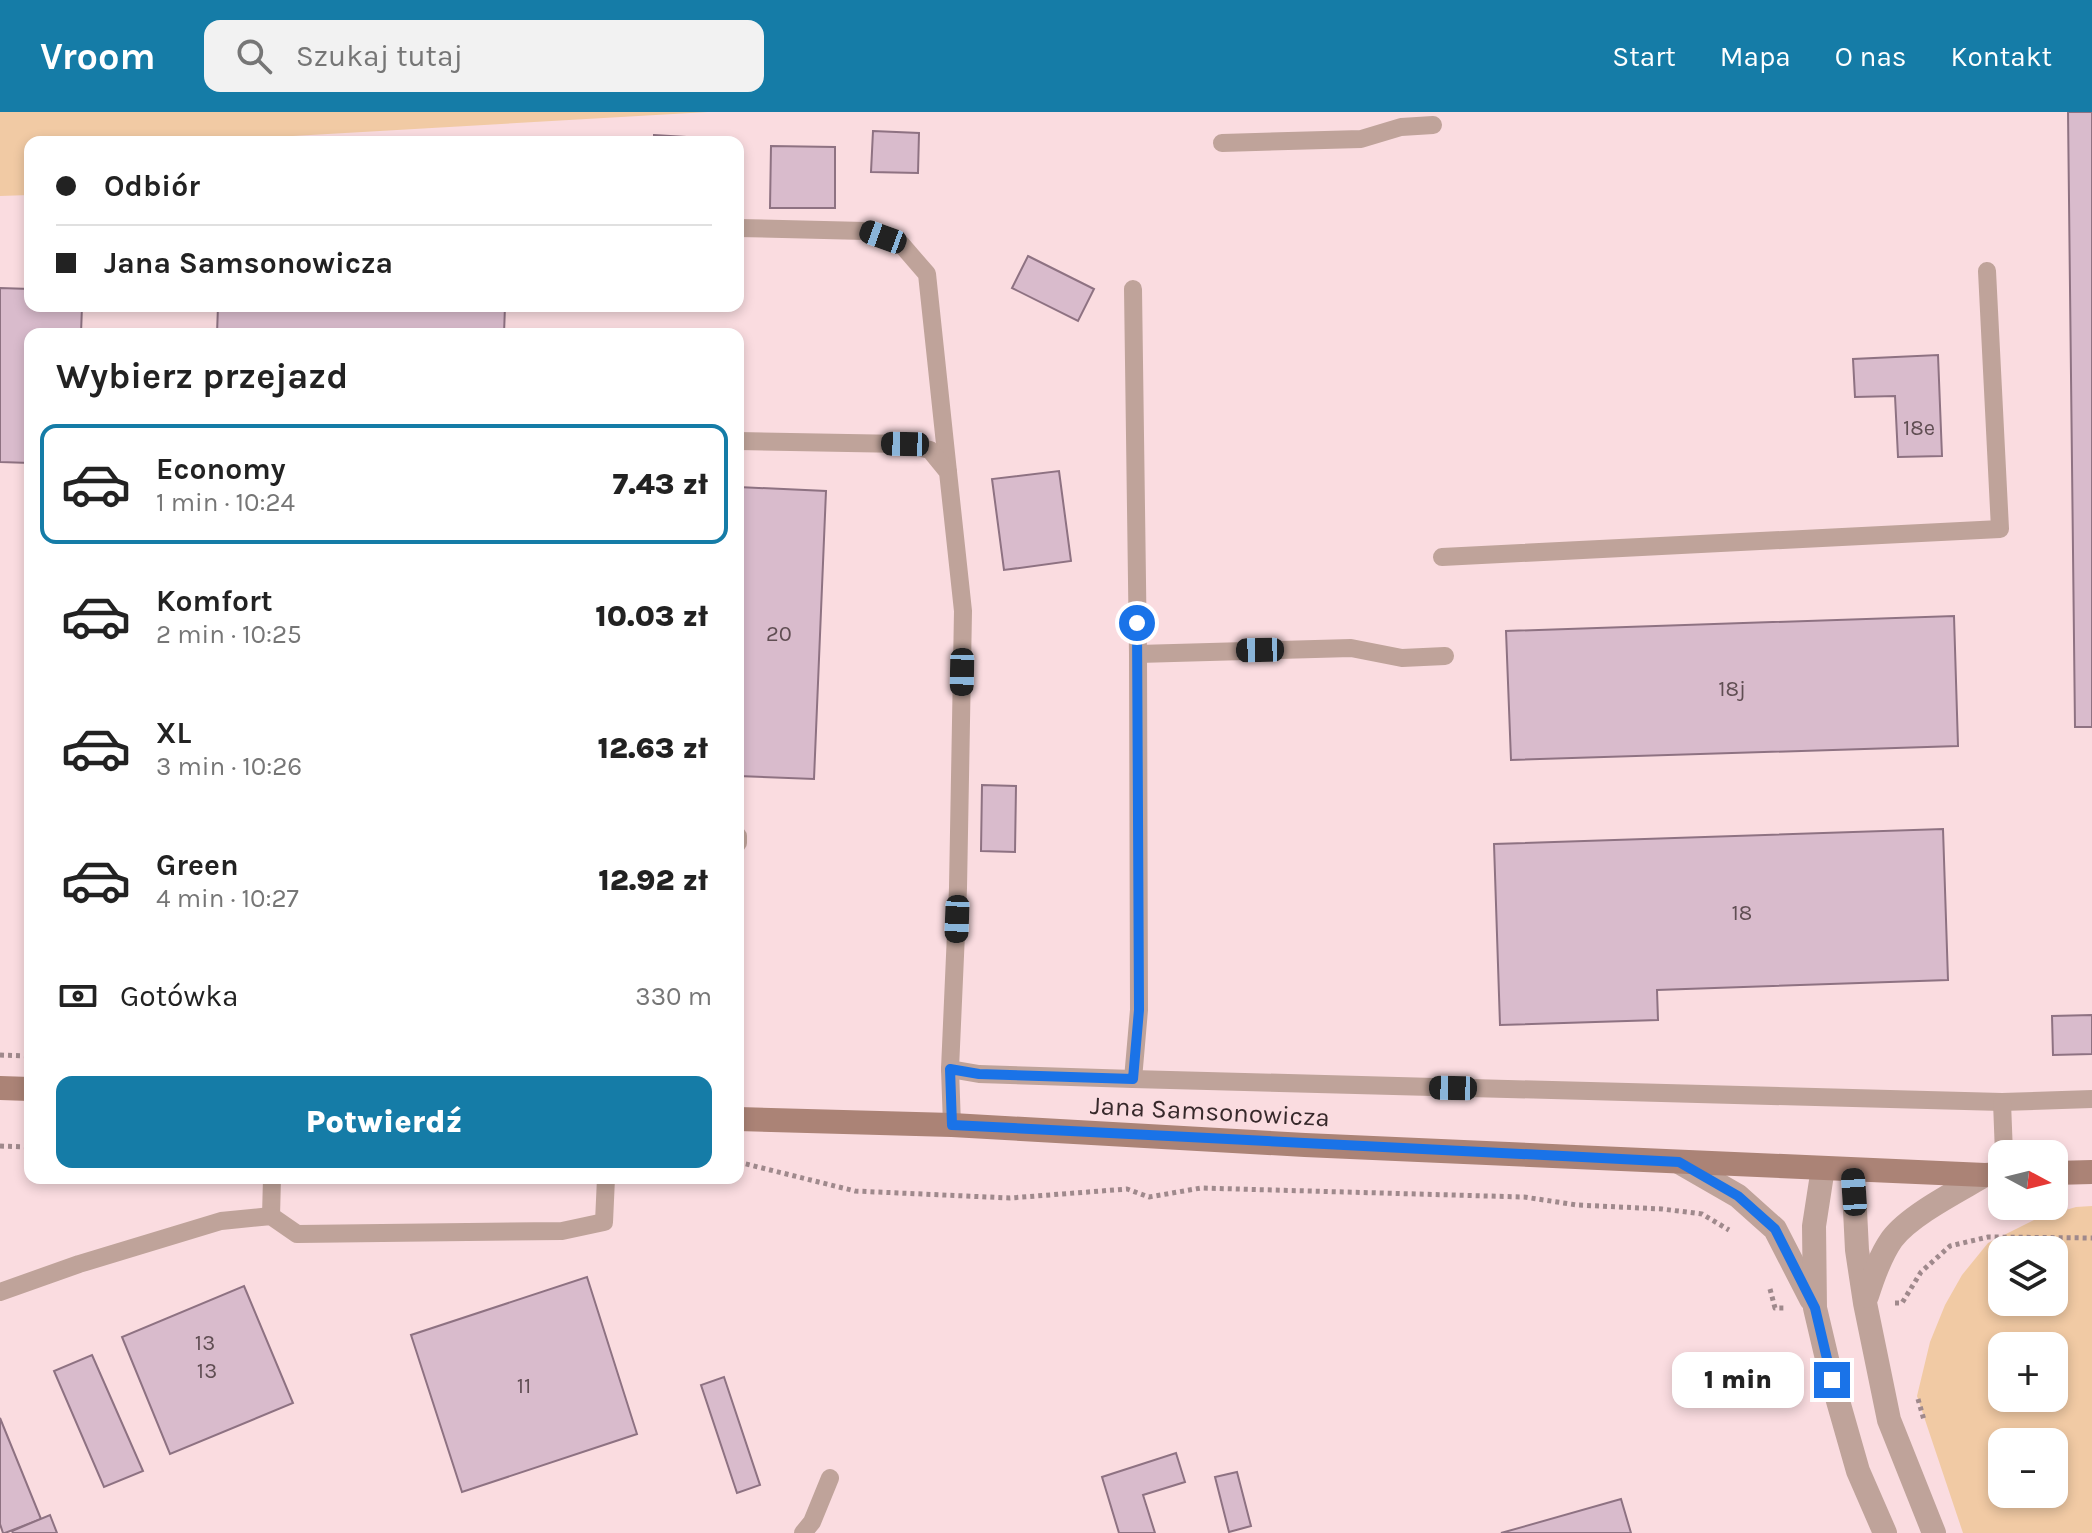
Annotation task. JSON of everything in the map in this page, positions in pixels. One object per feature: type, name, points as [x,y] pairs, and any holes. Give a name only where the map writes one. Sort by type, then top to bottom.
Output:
[{"type":"main road","points":[[0,1088],[24,1089]]},
{"type":"main road","name":"Jana Samsonowicza","points":[[744,1119],[952,1125],[1988,1175]]},
{"type":"main road","points":[[2068,1173],[2092,1172]]},
{"type":"street","name":"Jana Samsonowicza","points":[[1679,1162],[1738,1196],[1775,1229],[1815,1308]]},
{"type":"street","name":"Jana Samsonowicza","points":[[1823,1168],[1814,1226],[1815,1308],[1858,1471],[1885,1533]]},
{"type":"street","points":[[1853,1170],[1857,1250],[1889,1420],[1934,1533]]},
{"type":"street","name":"Jana Samsonowicza","points":[[1865,1303],[1875,1270],[1893,1238],[1913,1220],[1988,1178]]},
{"type":"lane","points":[[1222,143],[1361,139],[1401,127],[1433,125]]},
{"type":"lane","points":[[744,228],[865,231],[901,244],[927,274],[963,611],[958,888],[950,1069],[952,1125]]},
{"type":"lane","points":[[1442,557],[2000,529],[1987,271]]},
{"type":"lane","points":[[1133,289],[1139,1010],[1133,1079]]},
{"type":"lane","points":[[744,441],[905,444],[930,450],[948,472]]},
{"type":"lane","points":[[1138,654],[1351,648],[1402,658],[1445,656]]},
{"type":"lane","points":[[950,1069],[979,1074],[1133,1079],[2002,1102],[2092,1099]]},
{"type":"lane","points":[[2002,1102],[2003,1140]]},
{"type":"lane","points":[[271,1216],[272,1184]]},
{"type":"lane","points":[[0,1292],[79,1264],[221,1221],[271,1216],[297,1234],[562,1231],[604,1222],[606,1184]]},
{"type":"lane","points":[[803,1533],[812,1522],[830,1478]]},
{"type":"path","points":[[0,1055],[24,1056]]},
{"type":"path","points":[[0,1146],[24,1147]]},
{"type":"path","points":[[744,1163],[855,1191],[1010,1198],[1127,1189],[1149,1197],[1201,1188],[1524,1197],[1577,1205],[1702,1214],[1729,1230]]},
{"type":"path","points":[[1901,1315],[1902,1303],[1921,1272],[1950,1246],[1988,1237],[2092,1238]]},
{"type":"path","points":[[1768,1279],[1775,1308],[1815,1308]]},
{"type":"path","points":[[1865,1303],[1902,1303]]},
{"type":"path","points":[[1916,1394],[1924,1421]]},
{"type":"shaded area","points":[[0,112],[708,112],[292,136],[24,136],[24,195],[0,196]]},
{"type":"shaded area","points":[[2092,1206],[2092,1533],[1963,1533],[1917,1396],[1930,1342],[1945,1305],[1962,1275],[1988,1243],[1988,1316],[2068,1316],[2068,1236],[2002,1236],[2034,1220],[2068,1220],[2068,1209]]},
{"type":"building","points":[[2068,112],[2092,112],[2092,727],[2075,727]]},
{"type":"building","points":[[873,131],[919,133],[918,173],[871,172]]},
{"type":"building","points":[[771,146],[835,147],[835,208],[770,208]]},
{"type":"building","points":[[1028,256],[1094,289],[1078,321],[1012,288]]},
{"type":"building","points":[[0,288],[24,289],[24,312],[82,312],[81,328],[24,328],[24,463],[0,462]]},
{"type":"building","points":[[218,312],[505,312],[504,328],[217,328]]},
{"type":"building","points":[[1938,355],[1942,456],[1898,457],[1895,396],[1855,397],[1853,359]]},
{"type":"building","points":[[1059,471],[1071,561],[1004,570],[992,479]]},
{"type":"building","points":[[744,487],[826,491],[814,779],[744,776]]},
{"type":"building","points":[[1954,616],[1958,746],[1511,760],[1506,631]]},
{"type":"building","points":[[982,785],[1016,786],[1015,852],[981,851]]},
{"type":"building","points":[[1943,829],[1948,980],[1657,990],[1658,1020],[1500,1025],[1494,844]]},
{"type":"building","points":[[2092,1015],[2092,1054],[2053,1055],[2052,1016]]},
{"type":"building","points":[[587,1277],[637,1434],[462,1492],[411,1335]]},
{"type":"building","points":[[244,1286],[293,1403],[170,1454],[122,1337]]},
{"type":"building","points":[[92,1355],[143,1471],[104,1487],[54,1371]]},
{"type":"building","points":[[724,1377],[760,1485],[737,1493],[701,1385]]},
{"type":"building","points":[[0,1418],[41,1519],[5,1533],[0,1524]]},
{"type":"building","points":[[1176,1453],[1185,1482],[1143,1495],[1155,1533],[1119,1533],[1102,1477]]},
{"type":"building","points":[[1237,1472],[1251,1526],[1229,1532],[1215,1477]]},
{"type":"building","points":[[1621,1499],[1631,1533],[1501,1533]]},
{"type":"building","points":[[50,1515],[57,1533],[12,1531]]},
{"type":"route","points":[[1137,623],[1139,1010],[1133,1079],[979,1074],[950,1069],[952,1125],[1679,1162],[1738,1196],[1775,1229],[1815,1308],[1832,1380]]}]
